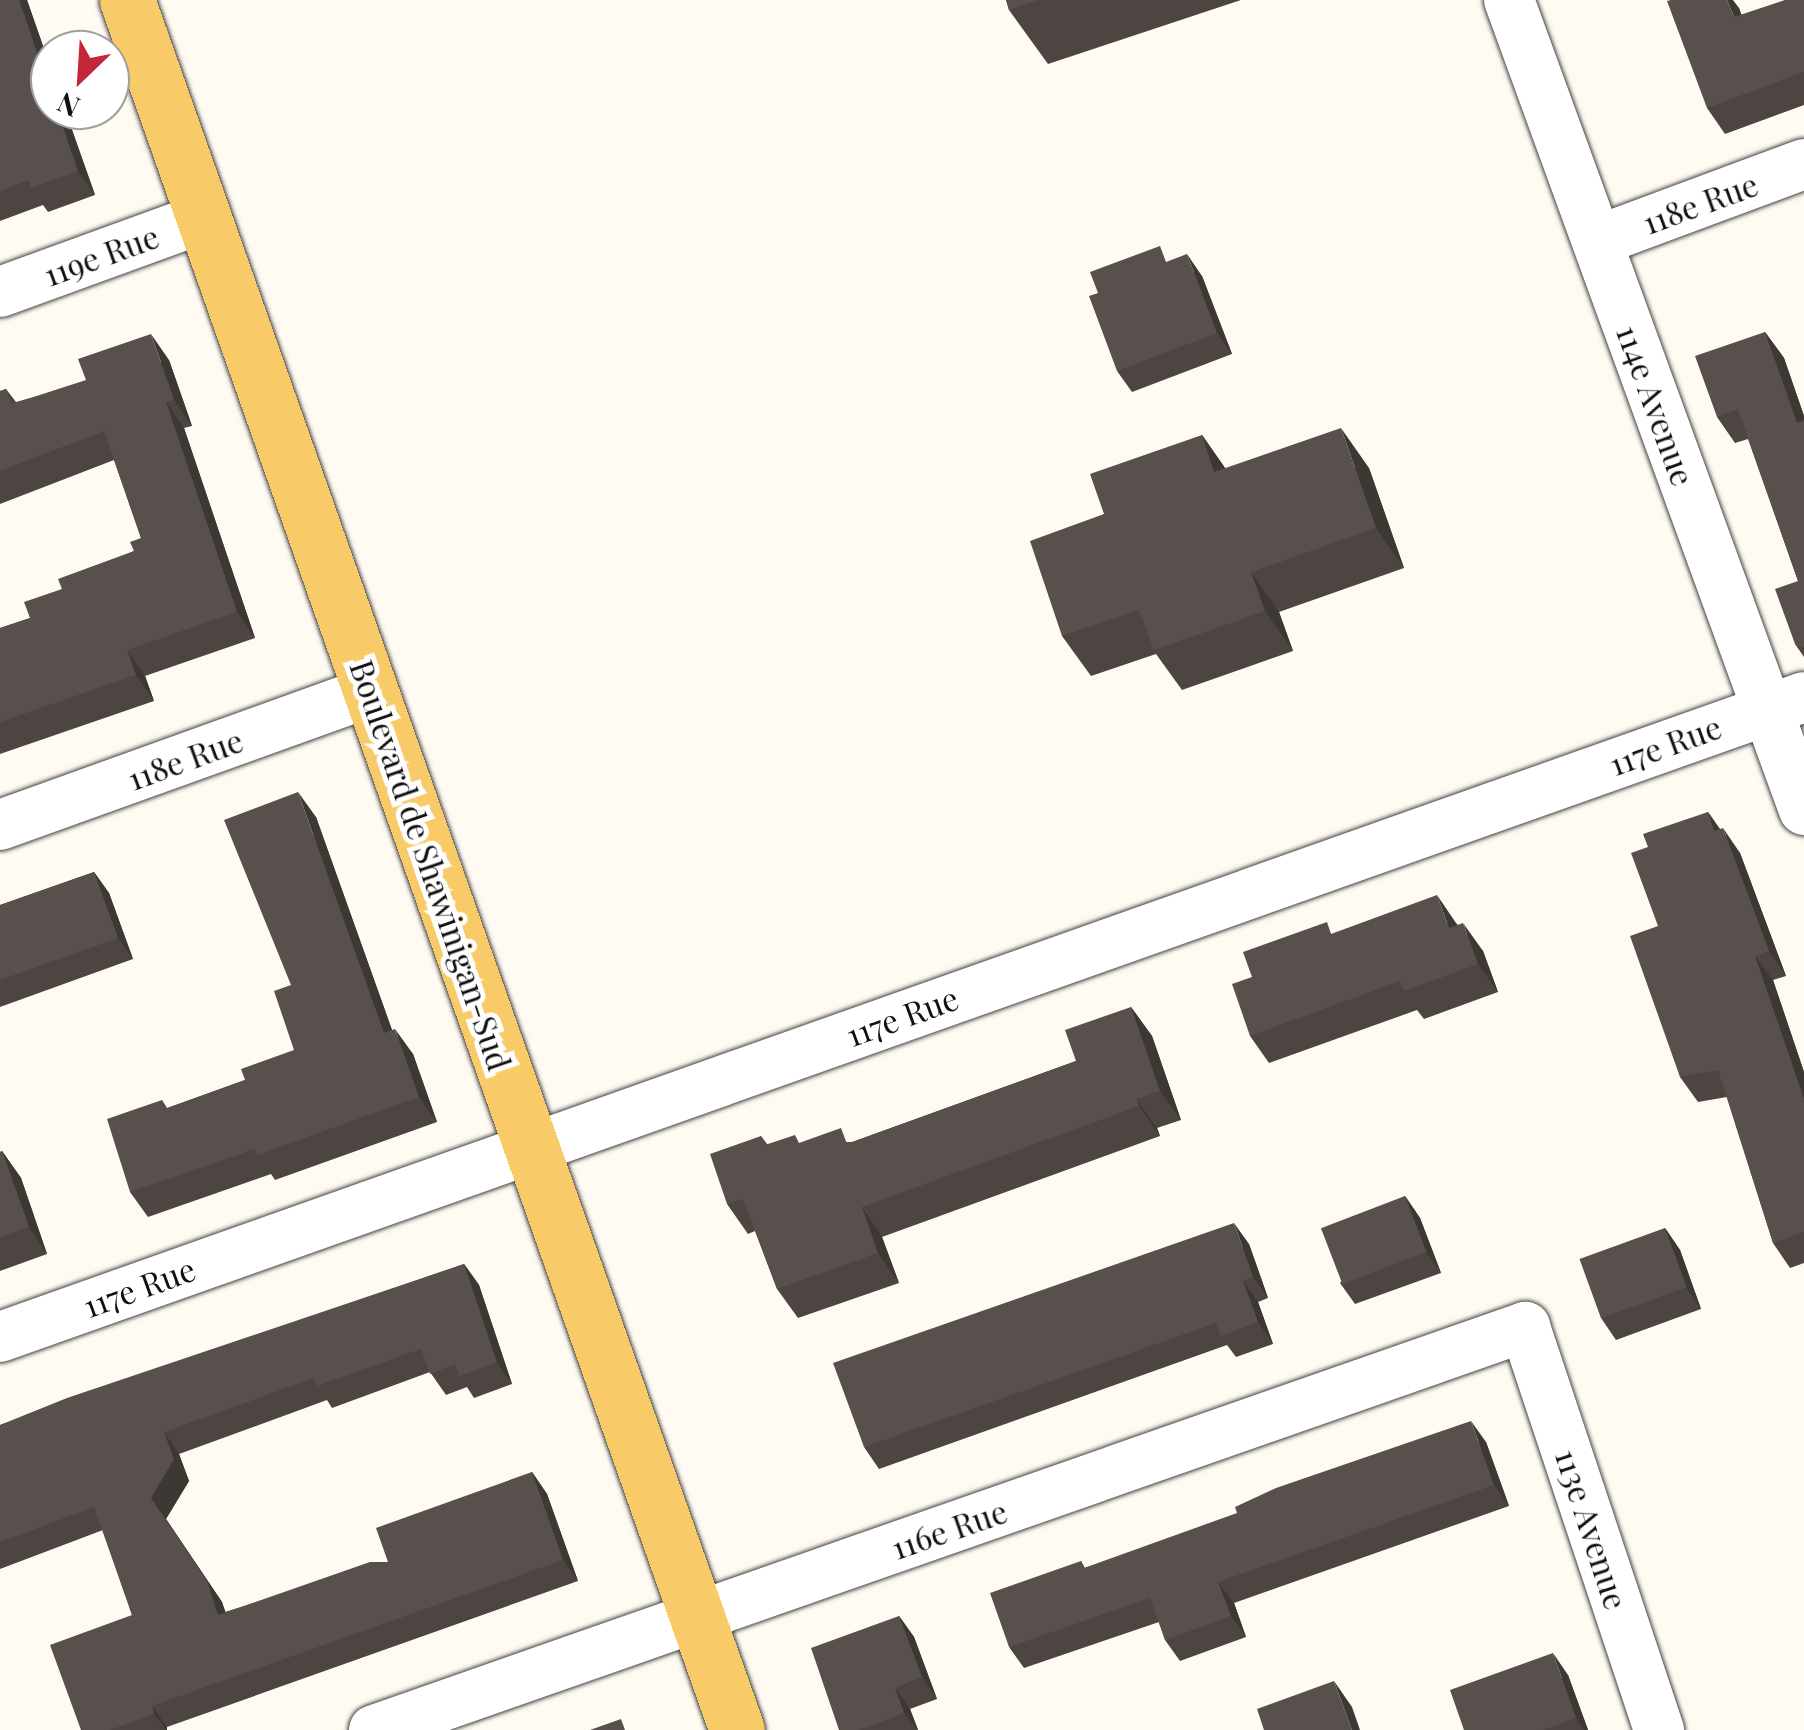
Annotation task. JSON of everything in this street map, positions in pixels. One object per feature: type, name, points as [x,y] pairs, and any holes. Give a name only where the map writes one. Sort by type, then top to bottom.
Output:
[{"type":"main road","name":"Boulevard de Shawinigan-Sud","points":[[128,0],[737,1730]]},
{"type":"street","name":"114e Avenue","points":[[1508,0],[1597,241],[1786,703],[1804,810]]},
{"type":"street","name":"118e Rue","points":[[1597,241],[1804,164]]},
{"type":"street","name":"119e Rue","points":[[0,292],[202,218]]},
{"type":"street","name":"118e Rue","points":[[0,825],[370,692]]},
{"type":"street","name":"117e Rue","points":[[0,1336],[1786,703]]},
{"type":"street","name":"116e Rue","points":[[374,1730],[1524,1328]]},
{"type":"street","name":"113e Avenue","points":[[1524,1328],[1659,1730]]},
{"type":"building","points":[[0,0],[19,0],[30,32],[30,130],[64,130],[78,171],[31,188],[29,180],[0,191]]},
{"type":"building","points":[[1006,0],[1038,0],[1009,10]]},
{"type":"building","points":[[1727,0],[1734,17],[1785,0],[1804,0],[1804,72],[1707,108],[1667,1]]},
{"type":"building","points":[[1160,246],[1166,262],[1187,254],[1217,333],[1117,371],[1089,296],[1098,293],[1090,272]]},
{"type":"building","points":[[1765,332],[1797,423],[1804,420],[1802,648],[1795,644],[1775,589],[1798,581],[1738,409],[1717,417],[1695,356]]},
{"type":"building","points":[[151,334],[174,400],[166,402],[237,612],[127,650],[136,675],[0,722],[0,628],[30,618],[24,602],[62,589],[58,579],[134,551],[130,542],[141,538],[104,431],[0,471],[0,391],[6,389],[12,404],[86,380],[78,359]]},
{"type":"building","points":[[1341,428],[1376,528],[1251,572],[1265,611],[1154,650],[1139,610],[1062,636],[1030,541],[1104,514],[1090,474],[1202,435],[1214,472]]},
{"type":"building","points":[[298,792],[384,1033],[395,1029],[419,1097],[257,1155],[255,1149],[130,1192],[107,1119],[162,1100],[165,1109],[245,1080],[241,1069],[294,1050],[274,991],[291,985],[224,820]]},
{"type":"building","points":[[1708,812],[1714,831],[1723,828],[1769,951],[1755,956],[1804,1099],[1804,1232],[1773,1243],[1718,1070],[1680,1077],[1630,936],[1658,926],[1631,853],[1648,847],[1643,834]]},
{"type":"building","points":[[94,872],[118,938],[0,980],[0,905]]},
{"type":"building","points":[[1437,895],[1449,928],[1463,923],[1478,964],[1404,991],[1400,981],[1250,1036],[1232,984],[1252,977],[1243,952],[1327,922],[1331,934]]},
{"type":"building","points":[[1131,1007],[1160,1091],[1136,1099],[1139,1106],[862,1207],[878,1253],[777,1289],[743,1199],[727,1204],[710,1154],[761,1136],[765,1145],[795,1135],[799,1143],[841,1128],[847,1144],[1076,1061],[1065,1030]]},
{"type":"building","points":[[0,1152],[29,1227],[0,1238]]},
{"type":"building","points":[[1405,1196],[1427,1252],[1342,1284],[1321,1228]]},
{"type":"building","points":[[1234,1223],[1253,1277],[1243,1281],[1258,1322],[1221,1336],[1216,1323],[864,1447],[833,1363]]},
{"type":"building","points":[[1665,1228],[1687,1287],[1601,1318],[1579,1259]]},
{"type":"building","points":[[464,1264],[497,1363],[459,1376],[455,1364],[430,1374],[421,1349],[317,1386],[314,1378],[164,1432],[174,1459],[151,1498],[207,1581],[218,1615],[370,1562],[388,1562],[376,1528],[532,1472],[563,1560],[152,1706],[154,1714],[110,1730],[81,1730],[50,1645],[132,1615],[94,1507],[0,1542],[0,1425],[67,1398]]},
{"type":"building","points":[[1471,1421],[1494,1485],[1218,1582],[1231,1616],[1165,1640],[1150,1598],[1009,1647],[990,1593],[1081,1561],[1084,1568],[1237,1513],[1235,1507],[1276,1488]]},
{"type":"building","points":[[899,1616],[922,1677],[895,1688],[904,1713],[859,1730],[839,1730],[811,1648]]},
{"type":"building","points":[[1553,1653],[1576,1718],[1543,1730],[1464,1730],[1450,1690]]},
{"type":"building","points":[[1334,1681],[1352,1730],[1264,1730],[1257,1709]]},
{"type":"building","points":[[621,1719],[625,1730],[590,1730]]}]
